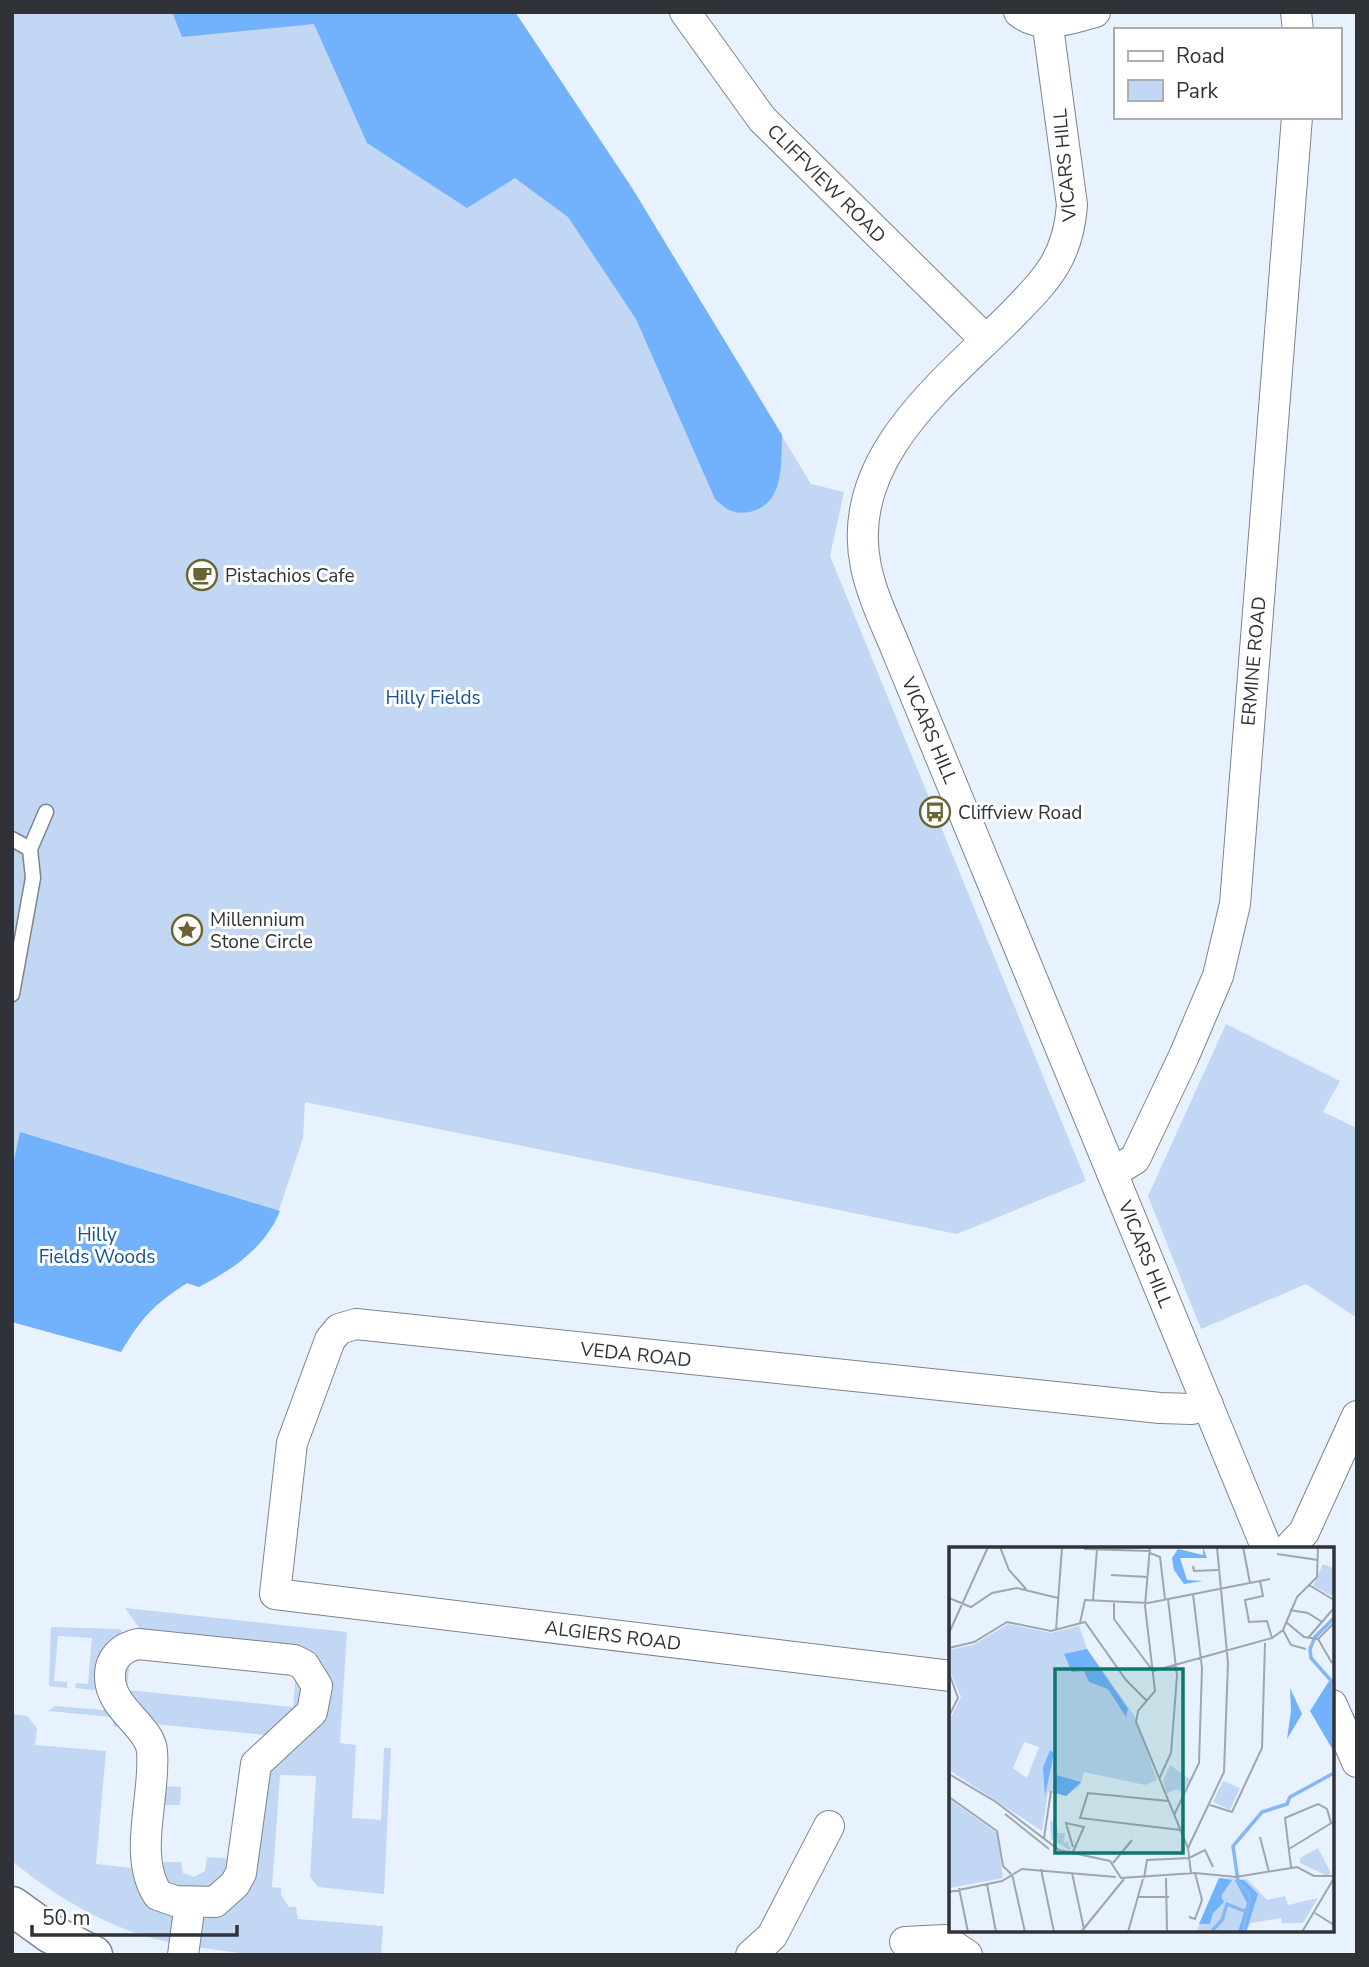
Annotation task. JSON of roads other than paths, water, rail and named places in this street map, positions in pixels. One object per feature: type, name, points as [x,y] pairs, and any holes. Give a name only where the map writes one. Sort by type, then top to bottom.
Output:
[{"type":"main road","points":[[12,1906],[51,1934],[93,1955]]},
{"type":"street","name":"CLIFFVIEW ROAD","points":[[685,12],[762,119],[986,340]]},
{"type":"street","points":[[1019,12],[1029,20],[1095,12]]},
{"type":"street","name":"VICARS HILL","points":[[1046,17],[1072,205],[1070,234],[1059,260],[1041,285],[912,414],[888,447],[873,484],[865,520],[865,565],[877,602],[1266,1547]]},
{"type":"street","name":"ERMINE ROAD","points":[[1112,1173],[1135,1159],[1184,1056],[1218,976],[1235,904],[1297,119]]},
{"type":"street","name":"VEDA ROAD","points":[[275,1594],[292,1443],[330,1340],[339,1329],[356,1324],[1160,1408],[1192,1409],[1208,1405]]},
{"type":"street","points":[[1290,1547],[1304,1532],[1357,1416]]},
{"type":"street","name":"ALGIERS ROAD","points":[[275,1594],[949,1676]]},
{"type":"street","points":[[138,1644],[293,1660],[304,1665],[317,1686],[312,1712],[256,1764],[244,1860],[235,1884],[215,1902],[190,1903],[158,1895],[147,1872],[152,1748],[117,1702],[110,1677],[111,1665],[125,1646],[138,1644]]},
{"type":"street","points":[[1334,1713],[1357,1762]]},
{"type":"street","points":[[751,1955],[772,1936],[828,1826]]},
{"type":"street","points":[[183,1955],[190,1903]]},
{"type":"street","points":[[905,1942],[945,1940],[967,1955]]},
{"type":"lane","points":[[12,993],[33,878],[30,849],[46,812]]},
{"type":"lane","points":[[12,839],[30,849]]},
{"type":"place","name":"Pistachios Cafe","points":[[202,575]]},
{"type":"place","name":"Cliffview Road","points":[[935,812]]},
{"type":"place","name":"Millennium Stone Circle","points":[[187,930]]},
{"type":"park label","name":"Hilly Fields","points":[[433,697]]},
{"type":"park label","name":"Hilly Fields Woods","points":[[97,1245]]}]
